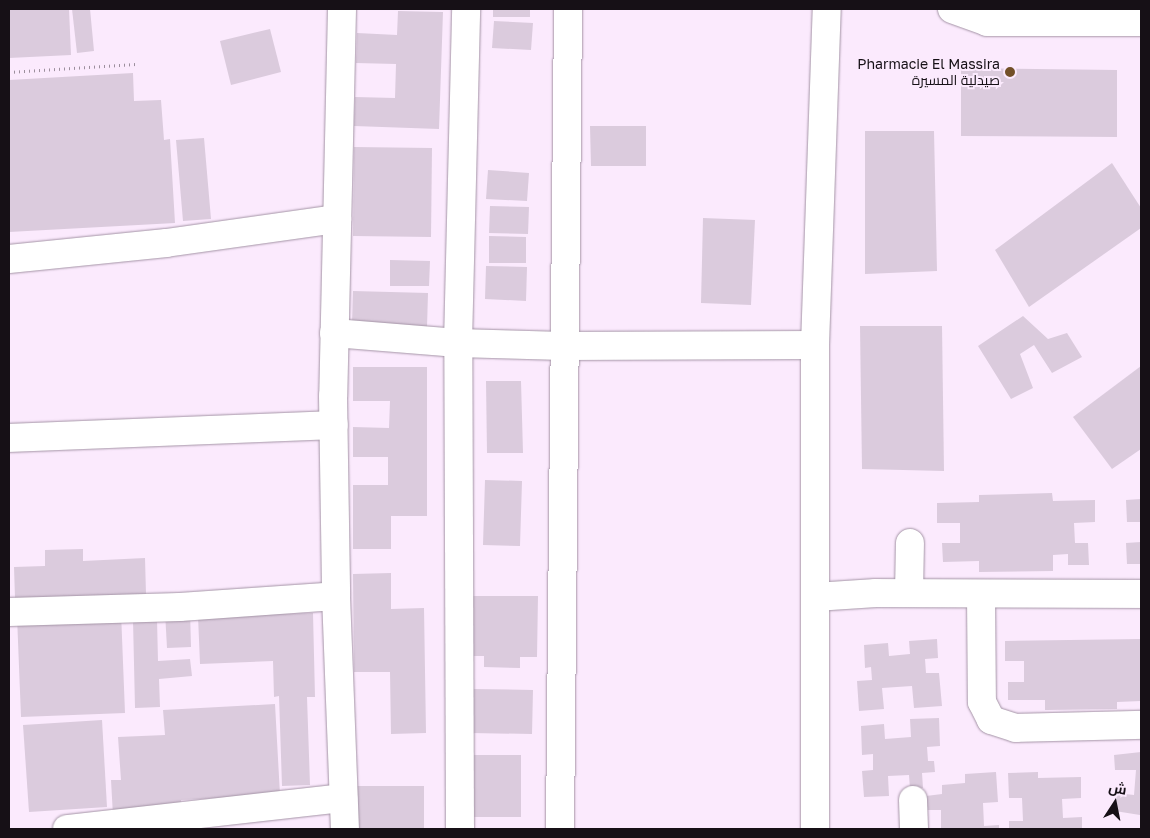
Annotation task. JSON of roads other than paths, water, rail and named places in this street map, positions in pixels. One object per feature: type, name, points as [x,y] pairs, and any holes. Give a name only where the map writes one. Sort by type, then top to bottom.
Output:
[{"type":"street","points":[[342,9],[334,333],[334,425],[336,596],[345,829]]},
{"type":"street","points":[[460,829],[458,343],[466,9]]},
{"type":"street","points":[[560,829],[563,346],[568,9]]},
{"type":"street","points":[[814,829],[816,597],[815,345],[827,9]]},
{"type":"street","points":[[952,9],[987,22],[1141,22]]},
{"type":"street","points":[[9,259],[166,243],[337,219]]},
{"type":"street","points":[[334,333],[458,343],[563,346],[815,345]]},
{"type":"street","points":[[9,438],[334,425]]},
{"type":"street","points":[[909,593],[910,543]]},
{"type":"street","points":[[816,597],[909,593],[981,596],[1141,594]]},
{"type":"street","points":[[9,612],[180,607],[336,596]]},
{"type":"street","points":[[981,596],[982,702],[991,720],[1016,728],[1141,725]]},
{"type":"street","points":[[68,829],[343,798]]},
{"type":"street","points":[[913,800],[914,829]]},
{"type":"place","name":"Pharmacie El Massira صيدلية المسيرة","points":[[1010,72]]}]
